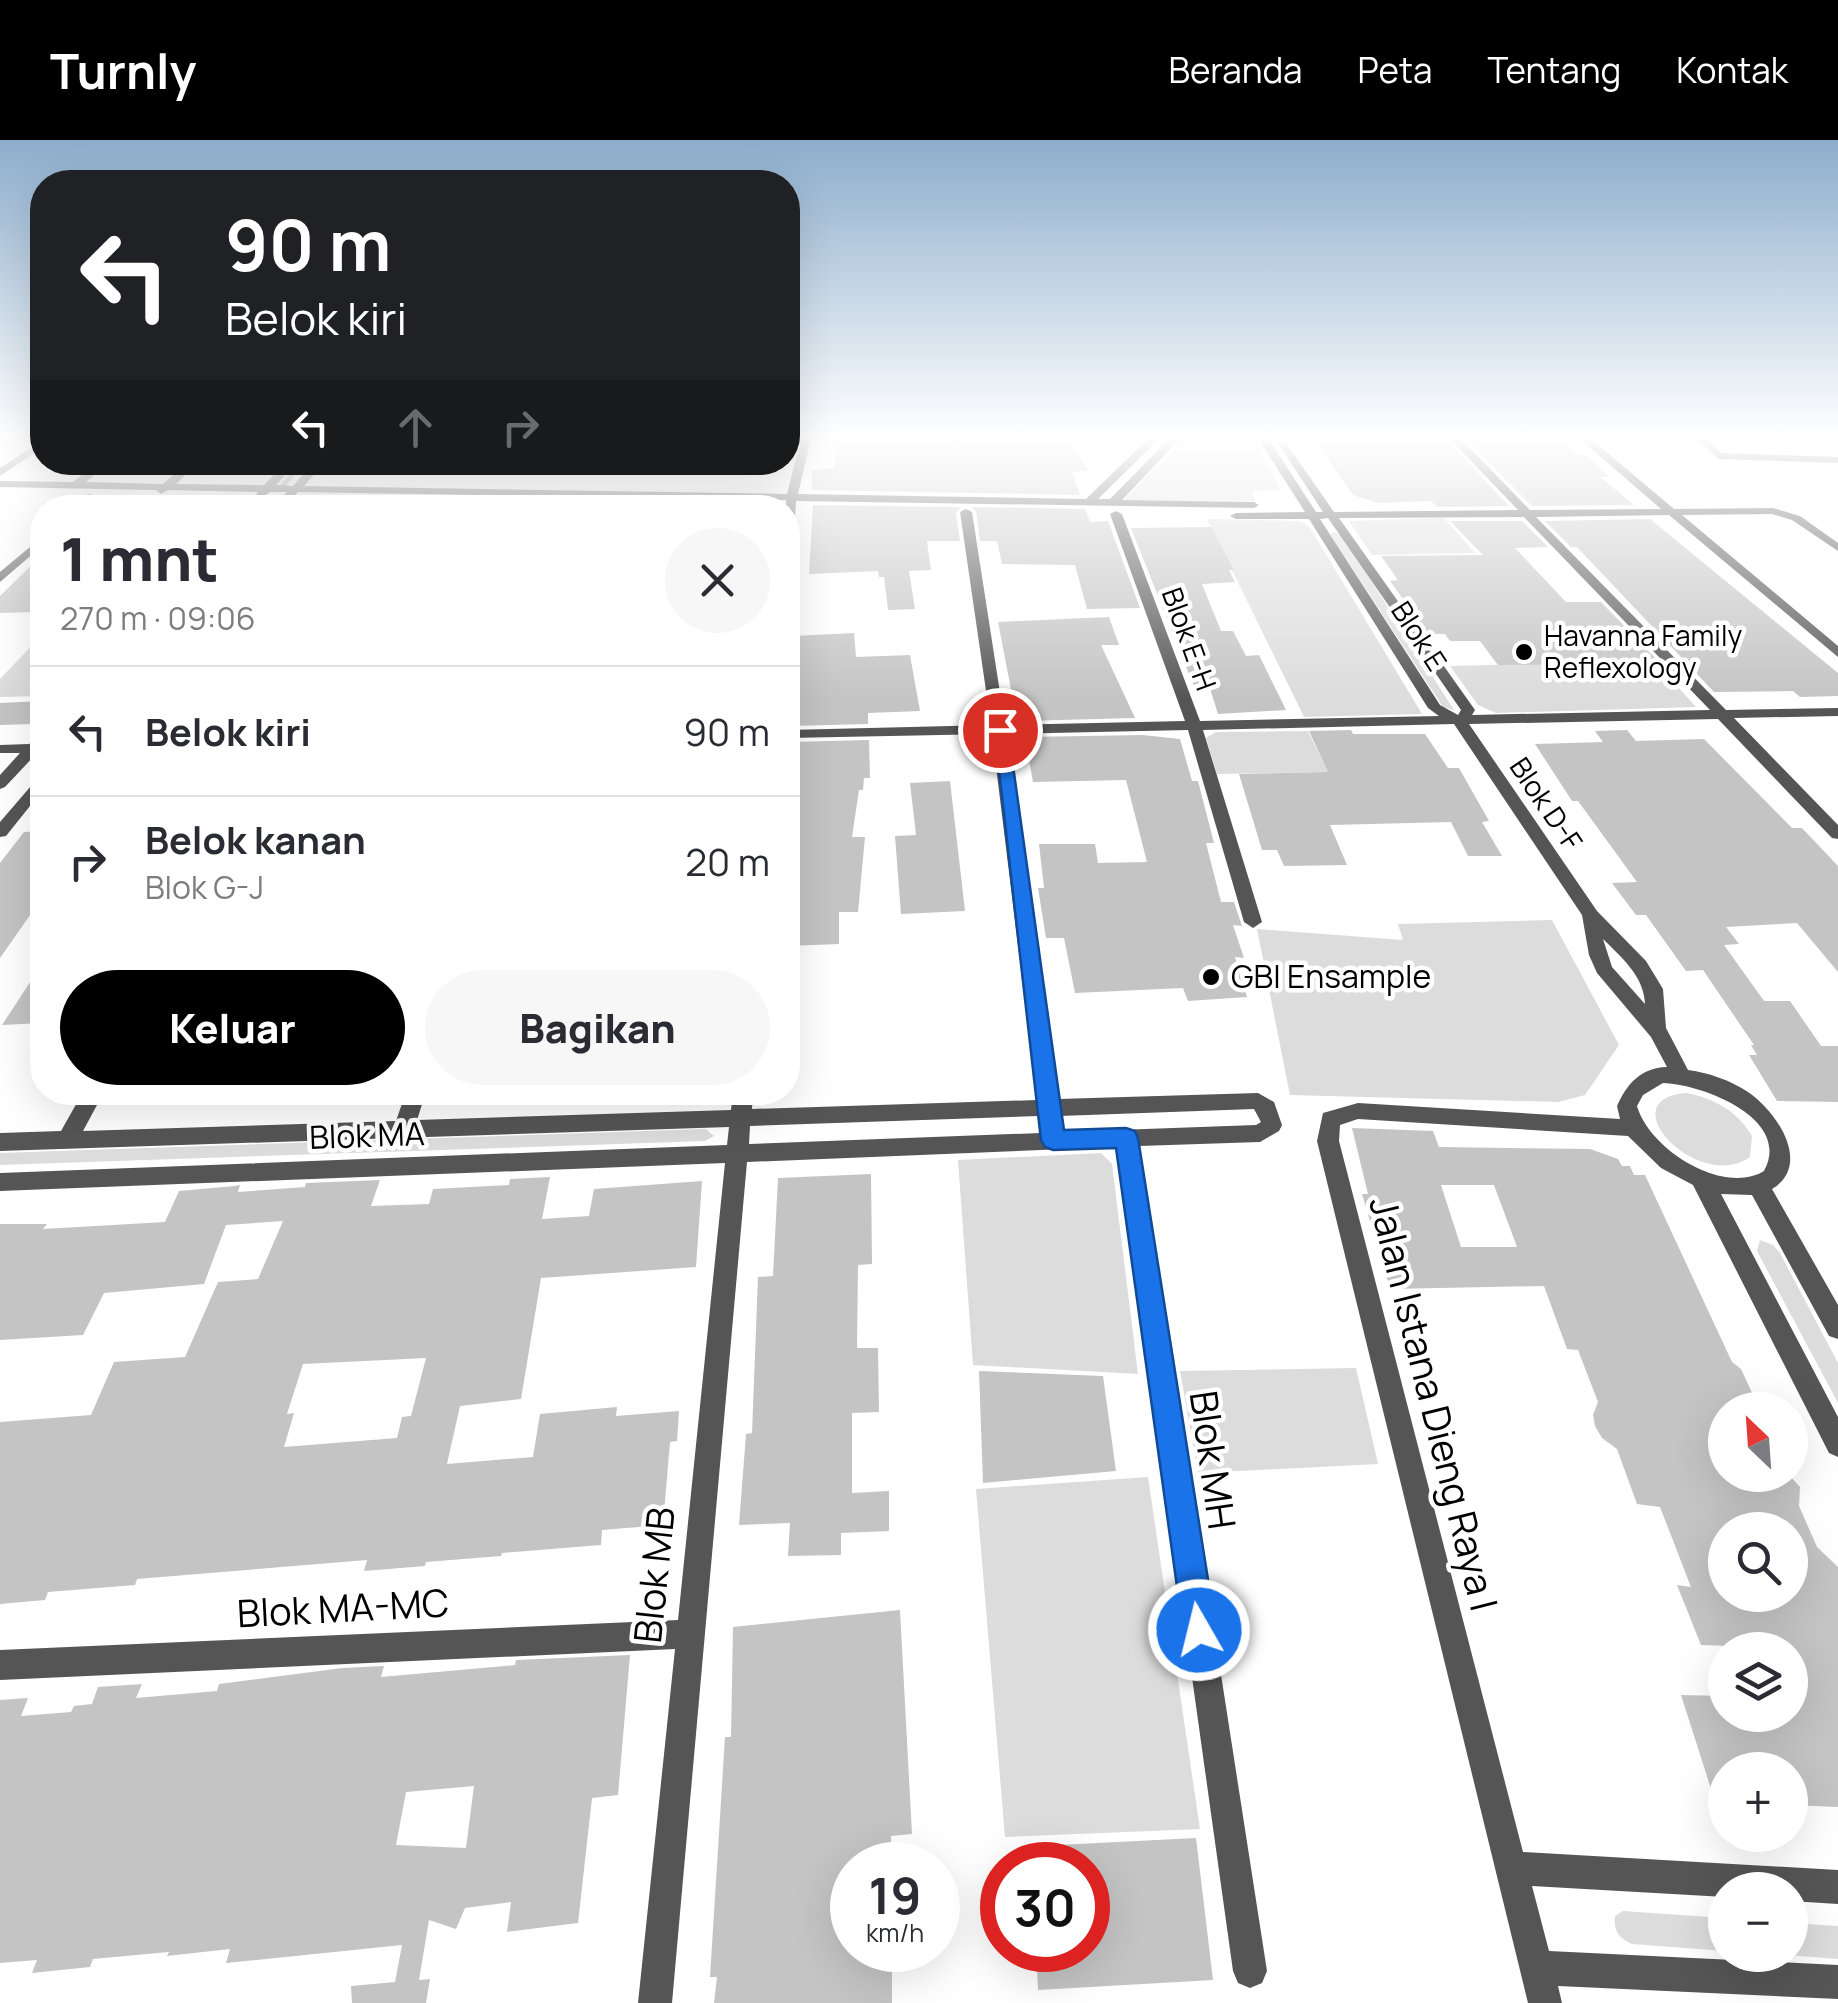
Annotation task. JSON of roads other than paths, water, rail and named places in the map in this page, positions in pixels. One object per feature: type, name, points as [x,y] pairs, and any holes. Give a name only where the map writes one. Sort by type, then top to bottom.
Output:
[{"type":"street","points":[[968,525],[1000,730],[1053,1140]]},
{"type":"street","name":"Blok E-H","points":[[1120,525],[1194,725],[1253,922]]},
{"type":"street","name":"Blok E","points":[[1318,525],[1436,708],[1460,722]]},
{"type":"street","points":[[1340,525],[1468,710],[1460,722]]},
{"type":"street","points":[[1538,525],[1838,834]]},
{"type":"street","points":[[1686,525],[1838,653]]},
{"type":"street","points":[[1801,525],[1838,548]]},
{"type":"street","points":[[0,578],[30,551]]},
{"type":"street","points":[[800,734],[1838,712]]},
{"type":"street","name":"Blok D-F","points":[[1460,722],[1590,915]]},
{"type":"street","points":[[0,749],[30,746]]},
{"type":"street","points":[[0,784],[30,754]]},
{"type":"street","points":[[0,832],[30,796]]},
{"type":"street","points":[[1816,812],[1838,812]]},
{"type":"street","points":[[1590,915],[1631,952],[1654,989],[1656,1028]]},
{"type":"street","points":[[1590,915],[1595,952],[1604,970],[1616,989],[1656,1028],[1681,1075]]},
{"type":"street","points":[[1681,1075],[1729,1091],[1770,1124],[1780,1143],[1782,1161],[1774,1176],[1758,1185],[1742,1188],[1703,1182],[1660,1159],[1633,1128],[1628,1109],[1631,1093],[1642,1082],[1681,1075]]},
{"type":"street","name":"Blok MA","points":[[0,1182],[1260,1133],[1272,1125],[1267,1108],[1258,1101],[1049,1107]]},
{"type":"street","points":[[68,1138],[87,1105]]},
{"type":"street","points":[[403,1130],[412,1105]]},
{"type":"street","name":"Blok MB","points":[[656,2003],[742,1105]]},
{"type":"street","points":[[0,1142],[1049,1107]]},
{"type":"street","name":"Jalan Istana Dieng Raya I","points":[[1545,2003],[1328,1142],[1328,1128],[1330,1119],[1358,1111],[1633,1128]]},
{"type":"street","name":"Blok MH","points":[[1126,1138],[1250,1971]]},
{"type":"street","points":[[1703,1182],[1838,1444]]},
{"type":"street","points":[[1758,1185],[1838,1328]]},
{"type":"street","name":"Blok MA-MC","points":[[0,1665],[689,1634]]},
{"type":"street","points":[[1512,1868],[1838,1887]]},
{"type":"street","points":[[1536,1968],[1838,1982]]},
{"type":"place","name":"Havanna Family Reflexology","points":[[1524,652]]},
{"type":"place","name":"GBI Ensample","points":[[1211,977]]}]
